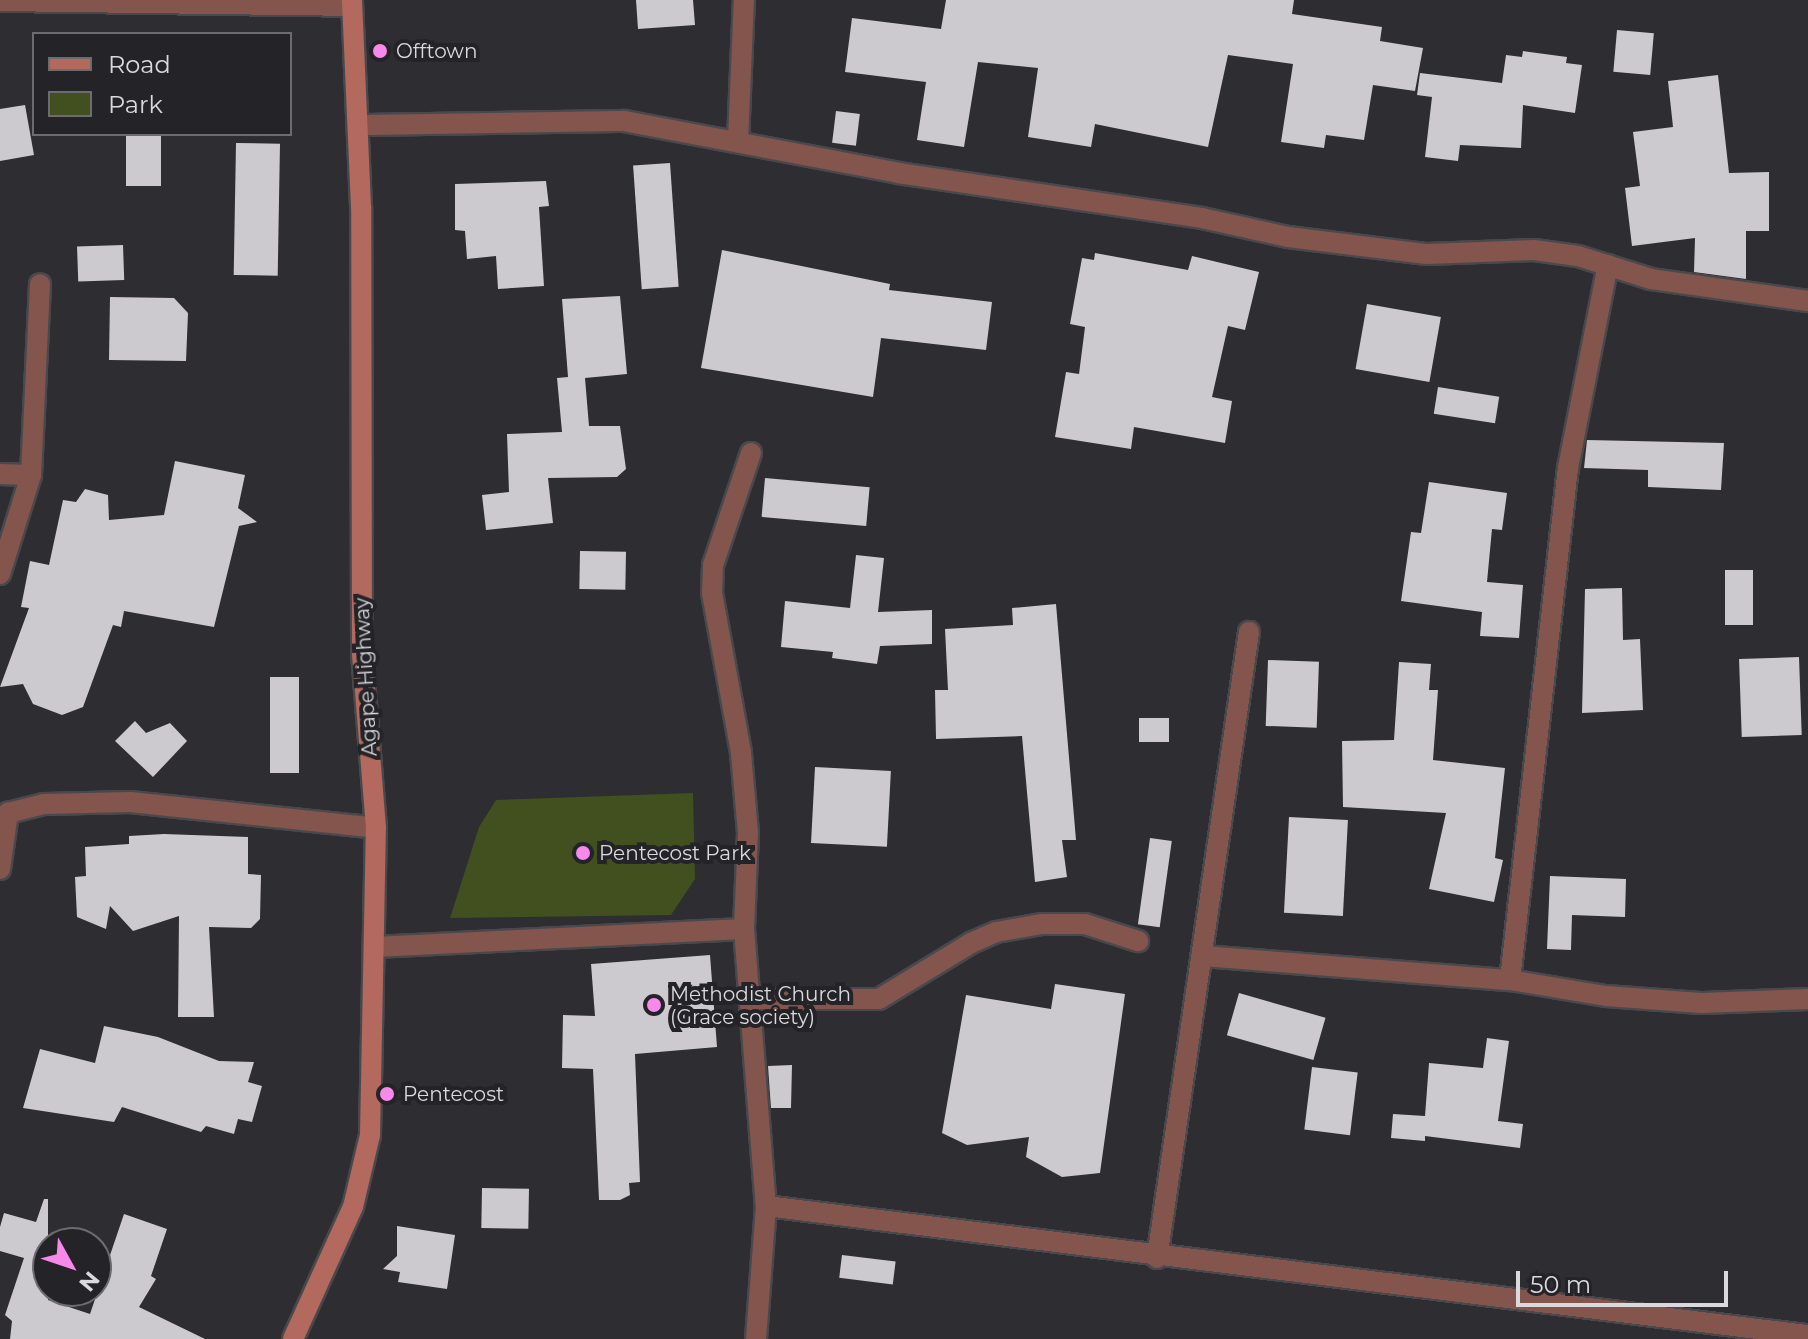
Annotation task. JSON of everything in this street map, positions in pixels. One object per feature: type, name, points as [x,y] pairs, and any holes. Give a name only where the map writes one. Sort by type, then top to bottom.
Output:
[{"type":"street","points":[[738,141],[744,0]]},
{"type":"street","points":[[0,1],[352,3]]},
{"type":"street","name":"Agape Highway","points":[[293,1339],[353,1207],[370,1135],[376,828],[362,654],[359,125],[352,3]]},
{"type":"street","points":[[359,125],[624,121],[898,173],[1202,218],[1288,237],[1427,254],[1534,250],[1608,265],[1651,279],[1808,301]]},
{"type":"street","points":[[1510,980],[1568,468],[1608,265]]},
{"type":"street","points":[[0,574],[31,475],[40,284]]},
{"type":"street","points":[[751,453],[713,565],[712,593],[741,753],[748,833],[744,929],[766,1206],[756,1339]]},
{"type":"street","points":[[0,474],[31,475]]},
{"type":"street","points":[[1157,1258],[1180,1078],[1203,956],[1249,632]]},
{"type":"street","points":[[0,869],[4,813],[44,804],[130,802],[376,828]]},
{"type":"street","points":[[749,999],[879,999],[971,943],[1042,924],[1085,924],[1138,941]]},
{"type":"street","points":[[374,947],[744,929]]},
{"type":"street","points":[[1203,956],[1510,980],[1606,996],[1685,1002],[1808,999]]},
{"type":"street","points":[[766,1206],[1157,1258],[1807,1334]]},
{"type":"green space","name":"Pentecost Park","points":[[693,793],[695,879],[671,915],[450,918],[479,827],[496,800]]},
{"type":"building","points":[[636,0],[693,0],[695,25],[638,29]]},
{"type":"building","points":[[946,0],[1294,0],[1292,14],[1382,27],[1380,41],[1423,48],[1415,91],[1373,85],[1364,140],[1326,135],[1324,148],[1281,142],[1293,64],[1228,55],[1208,147],[1095,124],[1091,147],[1028,137],[1038,68],[978,62],[964,147],[917,140],[926,82],[845,72],[852,18],[941,29]]},
{"type":"building","points":[[1617,30],[1654,33],[1650,75],[1613,72]]},
{"type":"building","points":[[1523,51],[1567,57],[1566,63],[1582,65],[1575,113],[1523,105],[1521,148],[1460,145],[1458,161],[1425,157],[1432,97],[1417,95],[1420,73],[1502,83],[1506,55],[1522,57]]},
{"type":"building","points":[[1718,75],[1729,173],[1769,172],[1769,231],[1746,231],[1746,279],[1694,272],[1695,238],[1632,246],[1625,188],[1640,186],[1633,132],[1673,127],[1668,81]]},
{"type":"building","points":[[25,105],[34,155],[0,161],[0,109]]},
{"type":"building","points":[[836,111],[860,114],[856,146],[832,143]]},
{"type":"building","points":[[126,136],[161,136],[161,186],[126,186]]},
{"type":"building","points":[[236,143],[280,144],[278,276],[234,275]]},
{"type":"building","points":[[670,163],[679,287],[642,289],[633,166]]},
{"type":"building","points":[[546,181],[549,206],[539,207],[544,286],[498,289],[496,256],[467,259],[465,231],[455,230],[455,184]]},
{"type":"building","points":[[123,245],[124,280],[78,282],[77,247]]},
{"type":"building","points":[[722,250],[890,284],[889,290],[992,302],[986,350],[881,338],[873,397],[701,368]]},
{"type":"building","points":[[1095,253],[1188,270],[1192,256],[1259,272],[1245,330],[1228,326],[1212,397],[1232,401],[1225,443],[1134,427],[1131,449],[1055,437],[1066,372],[1079,374],[1085,327],[1070,324],[1082,258],[1094,260]]},
{"type":"building","points":[[620,296],[627,374],[585,378],[589,426],[620,426],[626,469],[617,477],[548,478],[553,523],[486,530],[482,495],[509,492],[507,434],[562,432],[557,378],[568,377],[562,299]]},
{"type":"building","points":[[110,297],[174,298],[188,313],[186,361],[109,360]]},
{"type":"building","points":[[1367,304],[1441,317],[1429,382],[1356,369]]},
{"type":"building","points":[[1438,387],[1499,397],[1495,423],[1434,414]]},
{"type":"building","points":[[1587,440],[1724,443],[1721,490],[1648,487],[1648,470],[1584,468]]},
{"type":"building","points":[[175,461],[245,475],[238,508],[257,522],[239,526],[214,627],[124,611],[121,627],[113,625],[83,707],[62,715],[33,704],[23,684],[0,687],[29,608],[21,607],[30,561],[49,565],[63,500],[76,502],[85,489],[108,495],[109,520],[164,515]]},
{"type":"building","points":[[765,478],[870,487],[866,526],[762,517]]},
{"type":"building","points":[[1429,482],[1507,493],[1502,530],[1492,529],[1487,582],[1523,585],[1519,638],[1480,636],[1482,612],[1401,601],[1411,532],[1421,533]]},
{"type":"building","points":[[580,551],[626,552],[625,590],[579,589]]},
{"type":"building","points":[[856,555],[884,558],[878,612],[932,610],[932,644],[880,646],[877,664],[832,658],[833,652],[781,647],[785,601],[850,608]]},
{"type":"building","points":[[1725,570],[1753,570],[1753,625],[1725,625]]},
{"type":"building","points":[[1622,588],[1623,640],[1640,639],[1643,710],[1582,713],[1585,589]]},
{"type":"building","points":[[1056,604],[1076,840],[1062,840],[1067,877],[1035,882],[1022,736],[936,739],[935,690],[948,690],[945,629],[1013,625],[1012,608]]},
{"type":"building","points":[[1799,657],[1802,735],[1742,737],[1739,659]]},
{"type":"building","points":[[1268,660],[1319,662],[1317,728],[1266,726]]},
{"type":"building","points":[[1399,662],[1431,664],[1429,690],[1438,690],[1433,760],[1505,768],[1495,858],[1503,860],[1494,902],[1429,889],[1446,813],[1343,807],[1342,741],[1394,740]]},
{"type":"building","points":[[270,677],[299,677],[299,773],[270,773]]},
{"type":"building","points":[[1139,718],[1169,718],[1169,742],[1139,742]]},
{"type":"building","points":[[135,721],[146,733],[170,723],[187,741],[153,777],[115,741]]},
{"type":"building","points":[[815,767],[891,771],[887,847],[811,843]]},
{"type":"building","points":[[1289,817],[1348,820],[1343,916],[1284,913]]},
{"type":"building","points":[[129,836],[248,837],[248,874],[261,875],[260,919],[251,928],[209,927],[214,1017],[178,1017],[179,916],[133,931],[110,906],[106,929],[77,917],[75,877],[86,876],[85,847],[129,844]]},
{"type":"building","points":[[1150,838],[1172,841],[1160,927],[1138,924]]},
{"type":"building","points":[[1550,876],[1626,879],[1625,917],[1572,915],[1571,950],[1547,949]]},
{"type":"building","points":[[710,955],[717,1047],[635,1054],[640,1182],[629,1183],[630,1195],[620,1200],[599,1200],[593,1069],[562,1068],[563,1015],[595,1016],[591,964]]},
{"type":"building","points":[[1055,984],[1125,994],[1100,1173],[1062,1177],[1026,1157],[1029,1137],[967,1145],[942,1133],[966,995],[1051,1009]]},
{"type":"building","points":[[1239,993],[1326,1018],[1313,1060],[1227,1035]]},
{"type":"building","points":[[104,1026],[158,1037],[219,1061],[254,1062],[248,1082],[262,1086],[252,1122],[238,1119],[234,1134],[206,1126],[201,1132],[122,1107],[114,1122],[23,1108],[40,1049],[95,1063]]},
{"type":"building","points":[[1487,1038],[1509,1041],[1498,1121],[1523,1124],[1520,1148],[1425,1136],[1425,1141],[1391,1138],[1393,1114],[1425,1116],[1429,1063],[1483,1068]]},
{"type":"building","points":[[792,1065],[791,1108],[771,1108],[768,1066]]},
{"type":"building","points":[[1312,1067],[1358,1073],[1350,1135],[1304,1130]]},
{"type":"building","points":[[482,1188],[529,1189],[528,1229],[481,1228]]},
{"type":"building","points":[[44,1199],[48,1199],[48,1227],[32,1227],[32,1307],[69,1307],[90,1314],[92,1307],[112,1307],[112,1249],[124,1214],[167,1229],[151,1276],[156,1279],[139,1307],[205,1339],[10,1339],[12,1321],[5,1315],[24,1258],[0,1251],[0,1227],[4,1213],[36,1222]]},
{"type":"building","points":[[397,1226],[455,1235],[447,1289],[398,1282],[400,1272],[383,1269],[397,1256]]},
{"type":"building","points":[[842,1255],[896,1262],[893,1284],[839,1278]]},
{"type":"place","name":"Offtown","points":[[380,51]]},
{"type":"place","name":"Pentecost Park","points":[[583,853]]},
{"type":"place","name":"Methodist Church (Grace society)","points":[[654,1005]]},
{"type":"place","name":"Pentecost","points":[[387,1094]]}]
